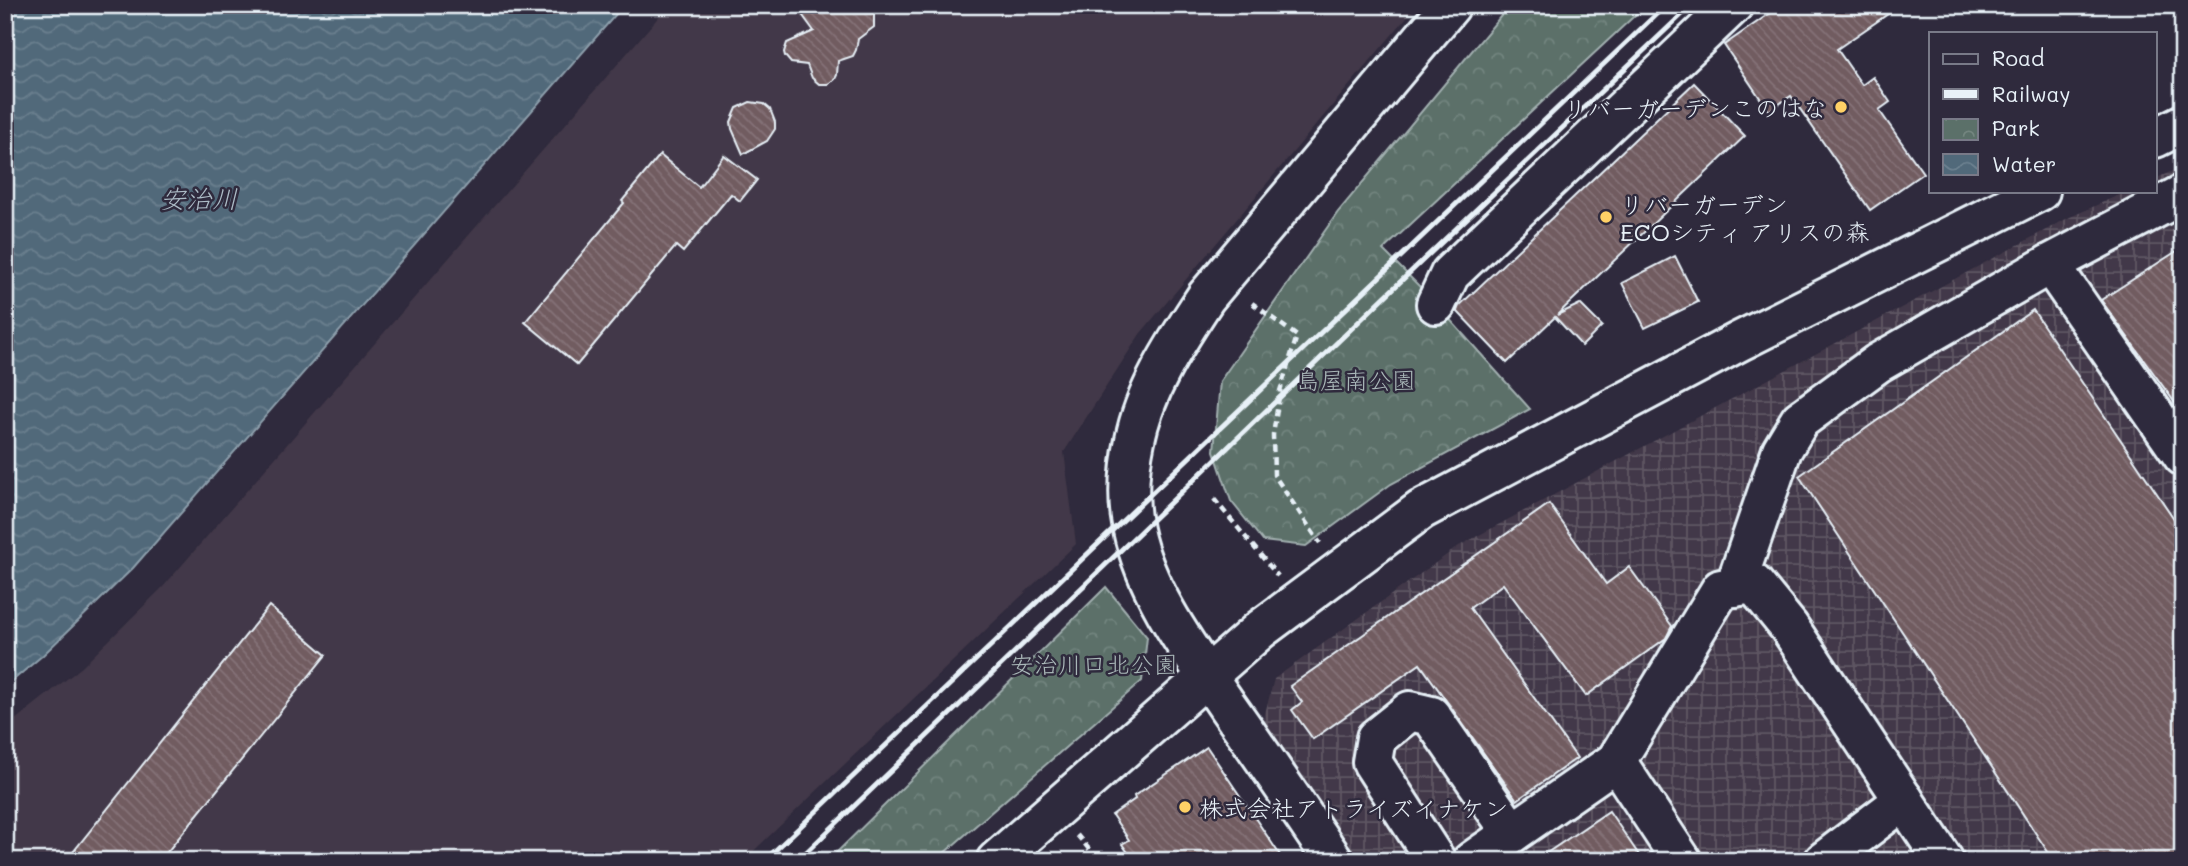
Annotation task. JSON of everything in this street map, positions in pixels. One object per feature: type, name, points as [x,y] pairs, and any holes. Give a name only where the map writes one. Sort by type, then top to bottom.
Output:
[{"type":"street","points":[[1334,861],[1207,675],[1158,598],[1133,531],[1129,503],[1130,472],[1135,438],[1146,404],[1181,335],[1206,297],[1451,5]]},
{"type":"street","points":[[1436,304],[1450,274],[1734,5]]},
{"type":"street","points":[[2156,138],[2183,124]]},
{"type":"street","points":[[996,861],[1261,629],[1421,510],[1740,341],[2038,192]]},
{"type":"street","points":[[1735,587],[1782,450],[1800,420],[1878,363],[2050,264],[2183,194]]},
{"type":"street","points":[[2050,264],[2183,456]]},
{"type":"street","points":[[1472,861],[1616,761],[1721,589],[1754,584],[1789,627],[1944,861]]},
{"type":"street","points":[[1436,861],[1372,762],[1376,738],[1410,711],[1431,716],[1512,833]]},
{"type":"street","points":[[1616,761],[1682,861]]},
{"type":"street","points":[[1824,861],[1904,800]]},
{"type":"path","points":[[1252,303],[1297,335],[1280,391],[1273,435],[1274,475],[1320,543]]},
{"type":"path","points":[[1214,499],[1279,576]]},
{"type":"path","points":[[1072,828],[1099,861]]},
{"type":"shaded area","points":[[669,5],[1417,5],[1140,334],[1064,452],[1076,544],[743,861],[5,861],[5,728],[82,667],[163,587]]},
{"type":"shaded area","points":[[2183,166],[2183,861],[1358,861],[1263,721],[1274,679],[1459,546],[2068,218],[2126,192],[2156,192],[2156,179]]},
{"type":"green space","name":"島屋南公園","points":[[1510,5],[1646,5],[1383,250],[1428,295],[1530,409],[1391,484],[1306,546],[1263,541],[1231,501],[1214,451],[1220,381],[1338,212]]},
{"type":"green space","name":"安治川口北公園","points":[[1106,587],[1147,637],[1142,681],[935,861],[828,861]]},
{"type":"water","name":"安治川","points":[[5,5],[624,5],[133,568],[43,655],[5,687]]},
{"type":"building","points":[[795,5],[874,5],[874,27],[858,39],[853,56],[838,61],[837,75],[828,84],[819,84],[812,78],[807,65],[791,63],[785,56],[787,43],[814,31]]},
{"type":"building","name":"リバーガーデンこのはな","points":[[1782,5],[1901,5],[1837,49],[1862,85],[1873,77],[1890,102],[1879,110],[1923,173],[1870,210],[1791,96],[1769,111],[1724,45]]},
{"type":"building","name":"リバーガーデン ECOシティ アリスの森","points":[[1694,83],[1745,136],[1557,315],[1580,304],[1602,326],[1582,346],[1555,317],[1507,363],[1457,311],[1459,306]]},
{"type":"building","points":[[750,102],[764,104],[770,109],[775,129],[767,141],[743,154],[731,122],[737,108]]},
{"type":"building","points":[[660,155],[699,187],[724,155],[757,180],[740,201],[731,194],[683,252],[676,246],[577,365],[525,322],[624,203],[622,201]]},
{"type":"building","points":[[2183,247],[2183,414],[2101,300]]},
{"type":"building","points":[[1675,256],[1698,302],[1645,328],[1622,283]]},
{"type":"building","points":[[2033,310],[2183,532],[2183,861],[2054,861],[1799,476]]},
{"type":"building","points":[[1549,504],[1606,584],[1629,567],[1672,626],[1666,638],[1586,696],[1503,584],[1470,608],[1577,758],[1517,800],[1420,664],[1313,739],[1292,710],[1302,702],[1290,686]]},
{"type":"building","points":[[269,606],[326,655],[160,861],[66,861]]},
{"type":"building","name":"株式会社アトライズイナケン","points":[[1207,747],[1284,861],[1134,861],[1122,844],[1129,840],[1112,815],[1135,799],[1134,796]]},
{"type":"building","points":[[1609,811],[1643,861],[1535,861]]},
{"type":"railway","points":[[764,861],[1666,5]]},
{"type":"railway","points":[[797,861],[1692,5]]},
{"type":"place","name":"リバーガーデンこのはな","points":[[1841,107]]},
{"type":"place","name":"リバーガーデン ECOシティ アリスの森","points":[[1606,217]]},
{"type":"place","name":"株式会社アトライズイナケン","points":[[1185,807]]}]
